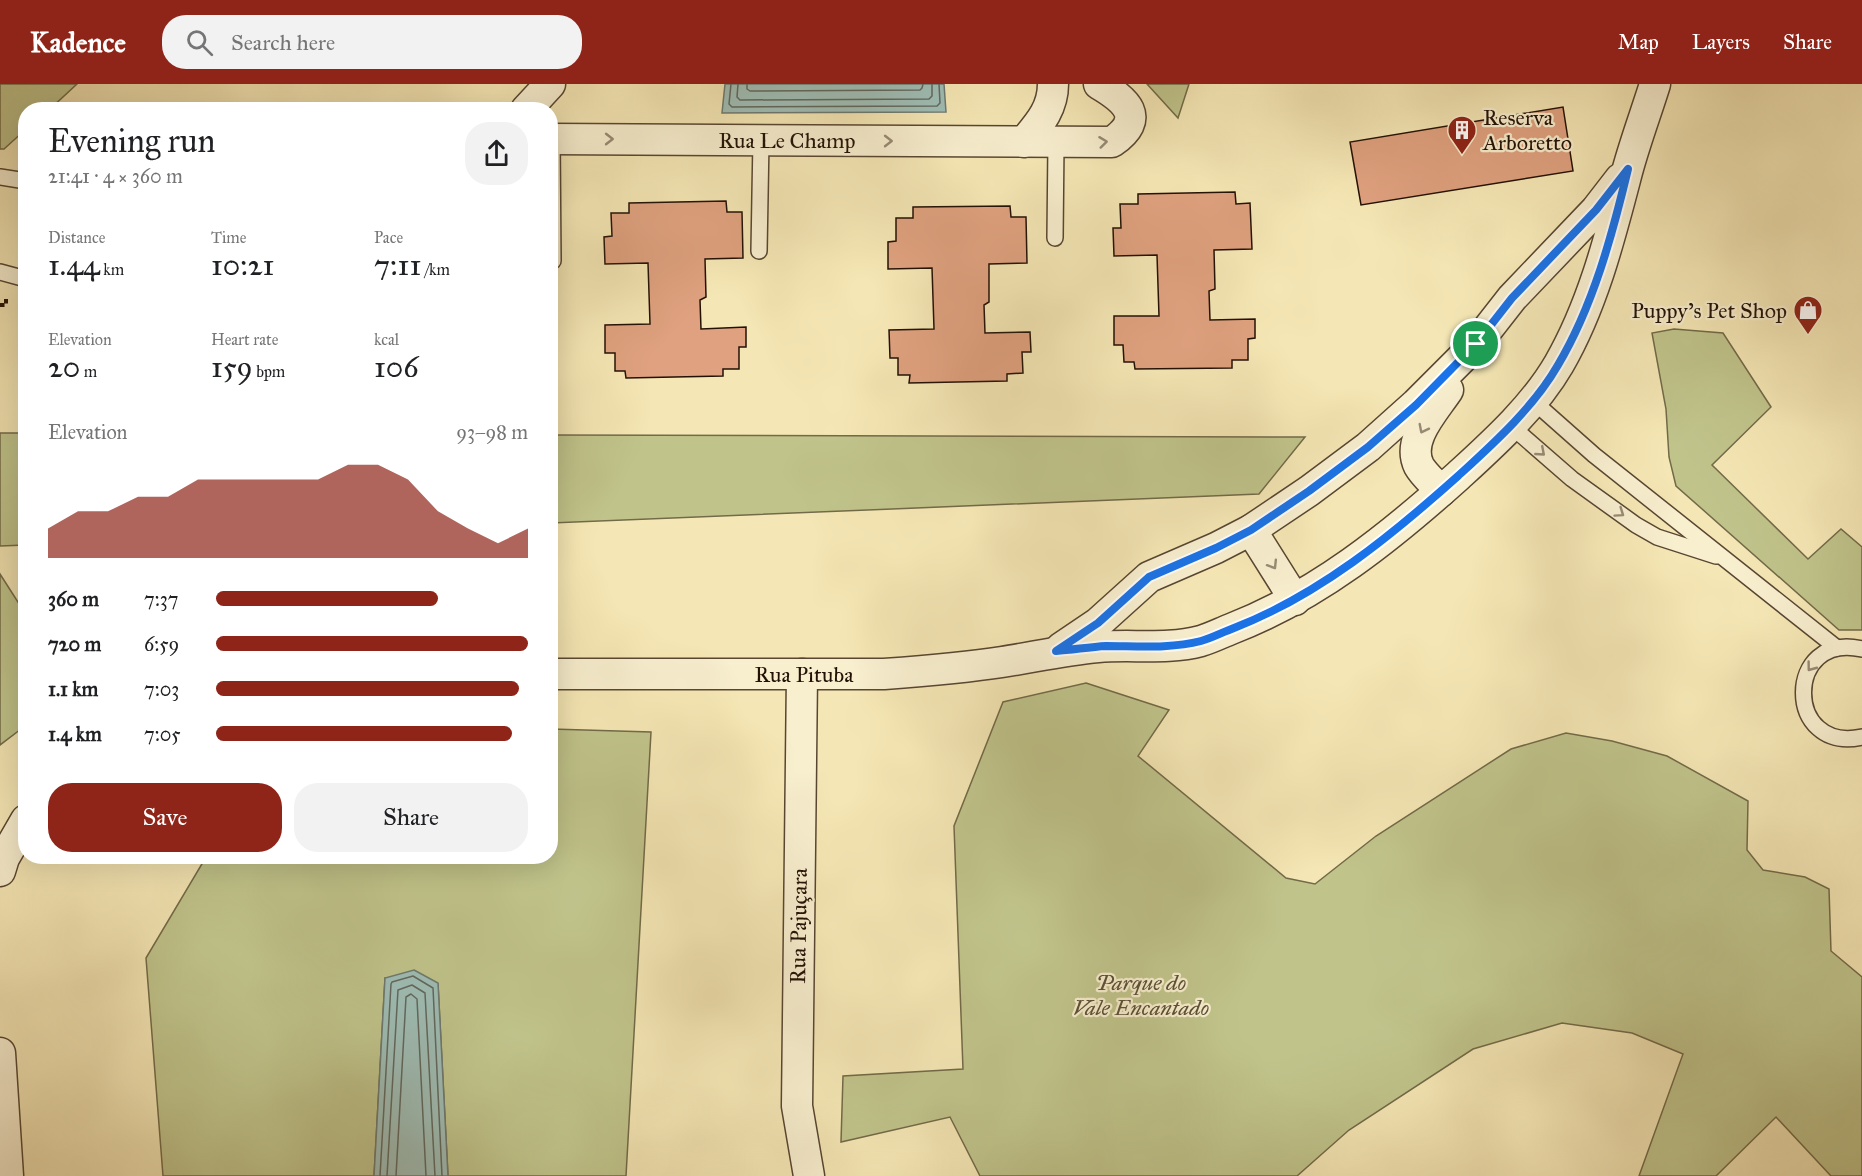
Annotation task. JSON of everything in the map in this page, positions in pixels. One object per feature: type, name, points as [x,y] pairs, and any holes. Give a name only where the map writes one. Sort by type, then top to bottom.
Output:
[{"type":"street","points":[[533,102],[550,84]]},
{"type":"street","points":[[1024,142],[1043,119],[1050,106],[1053,84]]},
{"type":"street","name":"Rua Le Champ","points":[[558,139],[1112,142],[1124,134],[1130,122],[1128,107],[1116,94],[1099,84]]},
{"type":"street","name":"Rua Pituba","points":[[558,674],[884,674],[939,670],[1056,651],[1102,646],[1162,646],[1201,641],[1255,620],[1295,600],[1338,573],[1441,491],[1486,451],[1533,401],[1558,366],[1576,331],[1614,224],[1628,169],[1655,84]]},
{"type":"street","name":"Rua Pituba","points":[[1056,651],[1098,623],[1149,577],[1251,530],[1368,447],[1416,405],[1476,344],[1512,298],[1596,210],[1628,169]]},
{"type":"street","points":[[1441,491],[1420,469],[1416,458],[1417,444],[1421,430],[1476,344]]},
{"type":"street","points":[[1251,530],[1295,600]]},
{"type":"street","name":"Rua Pajuçara","points":[[802,674],[797,1106],[809,1176]]},
{"type":"street","points":[[0,871],[3,858],[18,833]]},
{"type":"street","points":[[0,1053],[8,1176]]},
{"type":"lane","points":[[759,250],[761,140]]},
{"type":"lane","points":[[1055,238],[1056,143]]},
{"type":"lane","points":[[0,177],[18,180]]},
{"type":"lane","points":[[0,272],[18,277]]},
{"type":"lane","points":[[1533,401],[1594,455],[1837,648]]},
{"type":"lane","points":[[1510,425],[1572,479],[1636,525],[1657,537],[1725,558]]},
{"type":"lane","points":[[1862,649],[1852,646],[1824,653],[1805,675],[1802,689],[1803,704],[1809,717],[1819,728],[1832,736],[1845,739],[1862,737]]},
{"type":"green space","points":[[0,84],[77,84],[58,102],[18,102],[18,136],[4,149],[0,149]]},
{"type":"green space","points":[[1147,84],[1189,84],[1178,118]]},
{"type":"green space","points":[[1674,329],[1723,333],[1771,407],[1712,465],[1808,559],[1841,529],[1862,547],[1862,630],[1839,630],[1676,486],[1669,457],[1666,409],[1652,333]]},
{"type":"green space","points":[[0,433],[18,433],[18,545],[0,546]]},
{"type":"green space","points":[[558,435],[1305,437],[1259,494],[558,523]]},
{"type":"green space","points":[[0,574],[18,602],[18,731],[0,745]]},
{"type":"green space","name":"Parque do Vale Encantado","points":[[1086,683],[1169,710],[1138,756],[1286,878],[1315,884],[1376,836],[1511,749],[1566,733],[1612,741],[1667,756],[1748,801],[1747,850],[1763,870],[1805,877],[1829,889],[1831,951],[1862,977],[1862,1176],[1831,1176],[1776,1117],[1716,1176],[1639,1176],[1683,1054],[1632,1033],[1562,1023],[1473,1049],[1349,1130],[1297,1176],[980,1176],[950,1117],[841,1142],[843,1076],[963,1069],[954,826],[1003,702]]},
{"type":"green space","points":[[558,729],[651,732],[626,1176],[448,1176],[438,984],[385,978],[374,1176],[163,1176],[146,958],[202,864],[558,864]]},
{"type":"water","points":[[725,84],[944,84],[946,112],[722,113]]},
{"type":"water","points":[[414,970],[438,983],[448,1176],[374,1176],[385,978]]},
{"type":"building","name":"Reserva Arboretto","points":[[1563,107],[1573,171],[1361,205],[1350,142]]},
{"type":"building","points":[[1235,192],[1236,204],[1250,203],[1252,249],[1214,250],[1215,289],[1209,291],[1210,320],[1255,319],[1255,338],[1248,339],[1248,360],[1232,360],[1232,368],[1135,369],[1134,362],[1124,362],[1123,345],[1114,345],[1114,316],[1159,316],[1157,255],[1114,256],[1113,228],[1121,228],[1120,204],[1138,204],[1138,194]]},
{"type":"building","points":[[726,201],[727,212],[742,212],[743,258],[705,259],[706,297],[700,300],[701,329],[746,327],[746,347],[739,347],[739,369],[723,369],[723,376],[626,378],[625,371],[615,371],[615,353],[605,353],[605,325],[650,324],[648,263],[605,264],[604,237],[612,236],[611,213],[629,213],[629,203]]},
{"type":"building","points":[[1010,206],[1011,217],[1026,217],[1027,263],[989,264],[989,302],[984,305],[985,333],[1030,332],[1031,352],[1022,352],[1023,373],[1007,374],[1007,381],[909,383],[910,375],[898,375],[898,358],[890,358],[889,330],[934,329],[932,268],[888,269],[888,242],[896,241],[896,218],[913,218],[913,207]]},
{"type":"place","name":"Reserva Arboretto","points":[[1462,156]]},
{"type":"place","name":"Puppy's Pet Shop","points":[[1808,336]]},
{"type":"route","points":[[1628,169],[1614,224],[1593,288],[1576,331],[1558,366],[1533,401],[1486,451],[1441,491],[1338,573],[1295,600],[1255,620],[1201,641],[1178,645],[1102,646],[1056,651],[1098,623],[1149,577],[1251,530],[1309,491],[1368,447],[1416,405],[1476,344],[1512,298],[1596,210],[1628,169]]}]
